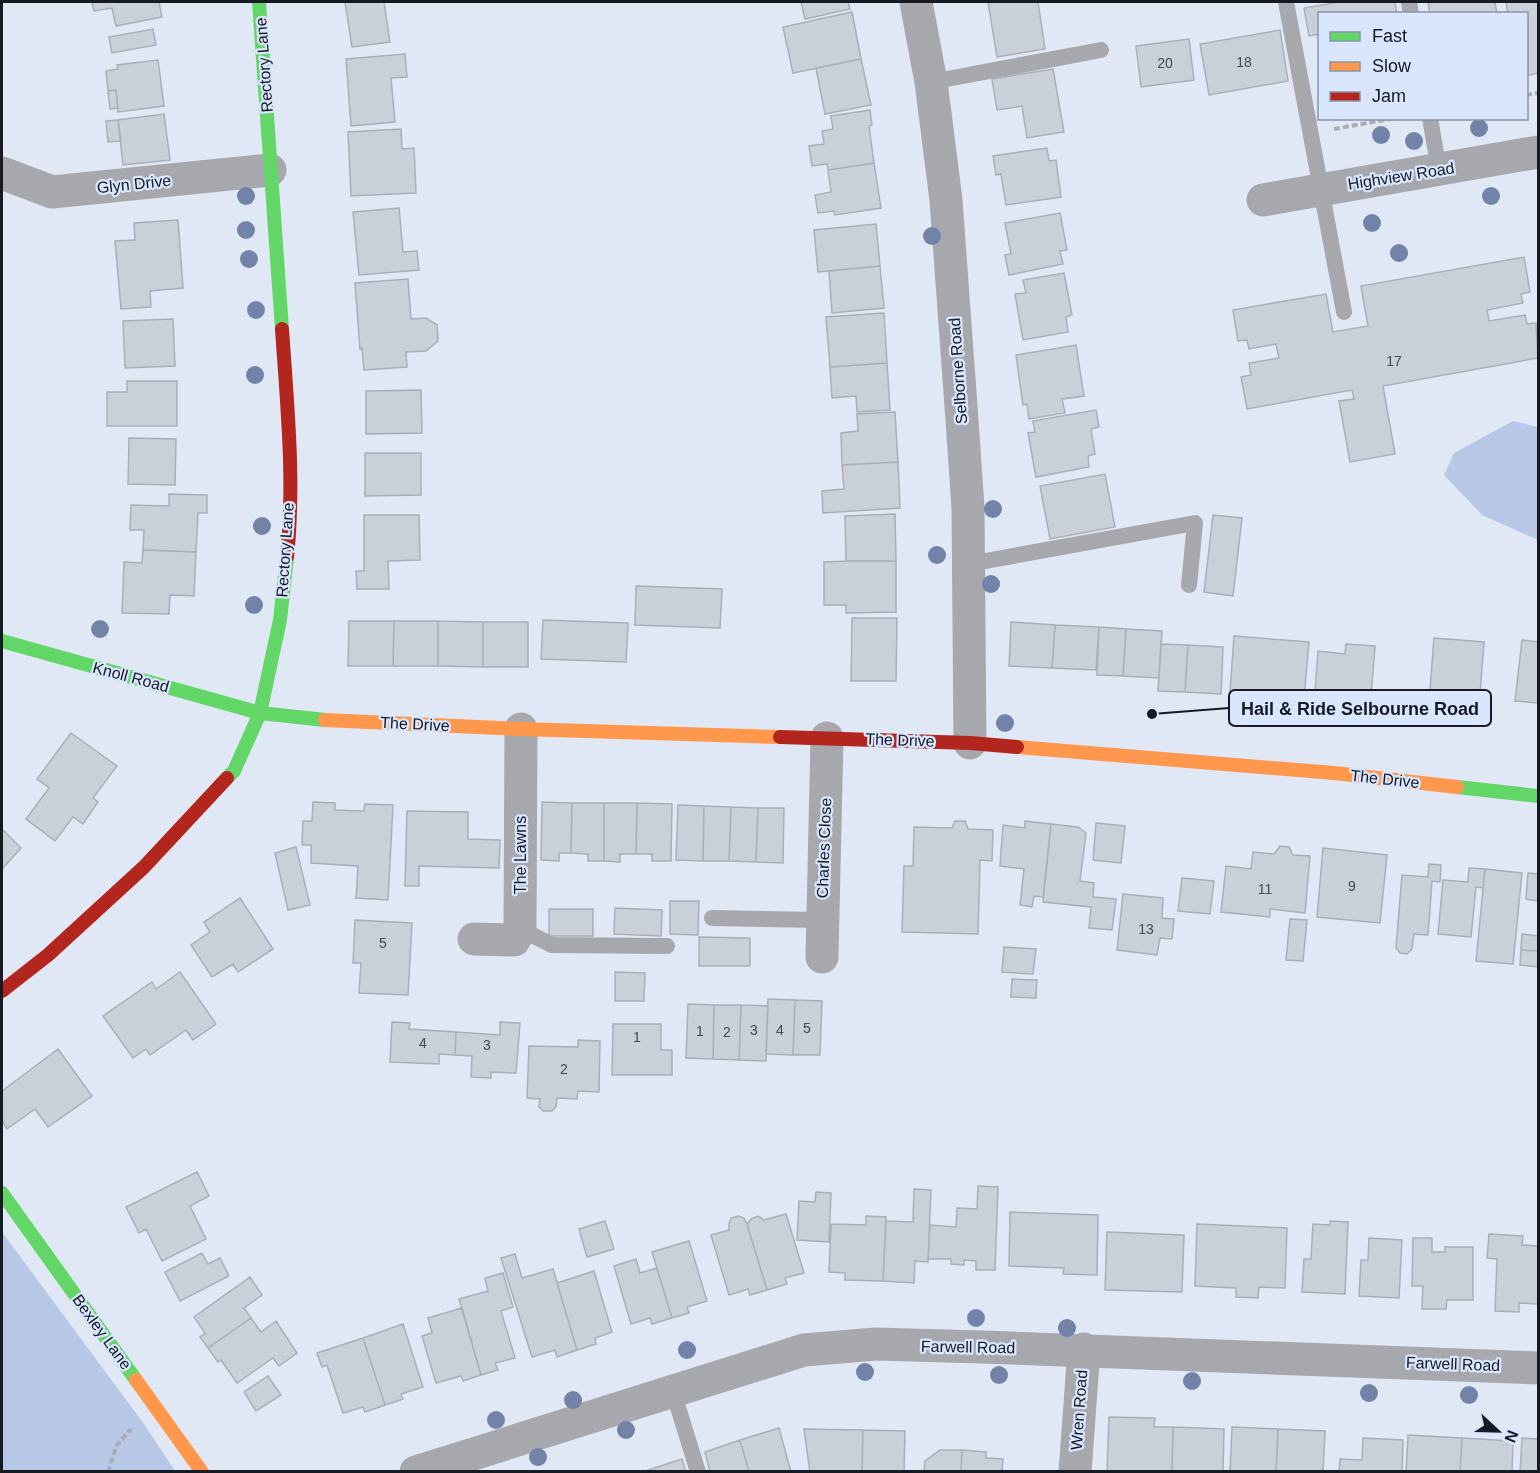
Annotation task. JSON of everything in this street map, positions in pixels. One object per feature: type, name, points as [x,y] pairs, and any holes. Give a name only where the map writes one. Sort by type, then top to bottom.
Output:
[{"type":"street","name":"Rectory Lane","points":[[2,991],[48,955],[144,867],[234,771],[260,713],[280,620],[289,536],[290,430],[259,2]]},
{"type":"street","name":"Selborne Road","points":[[916,2],[931,82],[947,213],[968,508],[970,743]]},
{"type":"street","name":"Highview Road","points":[[1263,200],[1539,152]]},
{"type":"street","name":"Glyn Drive","points":[[2,173],[52,192],[270,170]]},
{"type":"street","name":"Knoll Road","points":[[2,640],[260,713]]},
{"type":"street","name":"The Drive","points":[[260,713],[337,721],[521,729],[970,743],[1334,773],[1539,796]]},
{"type":"street","name":"The Lawns","points":[[520,928],[521,729]]},
{"type":"street","name":"Charles Close","points":[[822,957],[827,738]]},
{"type":"street","points":[[474,939],[514,940],[520,928]]},
{"type":"street","name":"Bexley Lane","points":[[2,1193],[201,1472]]},
{"type":"street","name":"Farwell Road","points":[[416,1472],[804,1350],[876,1344],[1084,1349],[1539,1368]]},
{"type":"street","name":"Wren Road","points":[[1075,1472],[1084,1349]]},
{"type":"lane","points":[[1286,2],[1344,312]]},
{"type":"lane","points":[[931,82],[1101,50]]},
{"type":"lane","points":[[1430,120],[1439,170]]},
{"type":"lane","points":[[969,564],[1195,523],[1189,585]]},
{"type":"lane","points":[[712,918],[822,920]]},
{"type":"lane","points":[[520,928],[552,945],[667,946]]},
{"type":"lane","points":[[673,1391],[698,1472]]},
{"type":"path","points":[[1311,133],[1384,120]]},
{"type":"path","points":[[108,1472],[117,1445],[153,1403]]},
{"type":"shaded area","points":[[1513,421],[1538,427],[1538,540],[1482,515],[1444,475],[1454,453]]},
{"type":"shaded area","points":[[2,1232],[144,1424],[175,1471],[2,1471]]},
{"type":"building","points":[[92,2],[159,2],[162,17],[116,26],[112,8],[94,11]]},
{"type":"building","points":[[345,2],[384,2],[390,42],[352,47]]},
{"type":"building","points":[[801,2],[848,2],[850,9],[805,19]]},
{"type":"building","points":[[988,2],[1038,2],[1045,49],[997,57]]},
{"type":"building","points":[[1339,2],[1395,2],[1397,12],[1318,12],[1318,34],[1309,36],[1304,8]]},
{"type":"building","points":[[1428,2],[1495,2],[1497,12],[1430,12]]},
{"type":"building","points":[[1506,2],[1538,2],[1538,73],[1528,76],[1528,12],[1508,12]]},
{"type":"building","points":[[852,12],[861,59],[793,73],[783,27]]},
{"type":"building","points":[[153,29],[156,45],[112,53],[109,37]]},
{"type":"building","points":[[1280,30],[1288,81],[1209,95],[1200,44]]},
{"type":"building","points":[[1189,39],[1194,80],[1141,87],[1136,46]]},
{"type":"building","points":[[405,54],[407,77],[391,78],[395,122],[351,126],[346,59]]},
{"type":"building","points":[[861,59],[871,105],[825,114],[816,68]]},
{"type":"building","points":[[158,60],[164,106],[118,112],[116,90],[108,91],[106,71],[118,69],[117,65]]},
{"type":"building","points":[[1053,69],[1064,132],[1027,138],[1022,106],[997,110],[992,79]]},
{"type":"building","points":[[116,90],[118,108],[110,109],[108,91]]},
{"type":"building","points":[[870,110],[872,125],[869,126],[874,163],[828,170],[827,164],[812,166],[809,146],[824,144],[822,131],[833,129],[831,116]]},
{"type":"building","points":[[164,114],[170,160],[123,165],[118,120]]},
{"type":"building","points":[[118,120],[121,141],[108,142],[106,121]]},
{"type":"building","points":[[401,129],[402,149],[414,148],[416,193],[351,196],[348,132]]},
{"type":"building","points":[[1047,148],[1049,161],[1056,160],[1061,197],[1006,205],[1001,174],[996,175],[993,156]]},
{"type":"building","points":[[874,163],[881,208],[835,215],[834,211],[818,213],[815,195],[831,192],[828,170]]},
{"type":"building","points":[[399,208],[403,252],[417,251],[419,270],[359,275],[353,212]]},
{"type":"building","points":[[1060,213],[1067,250],[1060,251],[1063,264],[1009,275],[1005,255],[1011,254],[1005,223]]},
{"type":"building","points":[[178,220],[183,288],[150,291],[151,307],[121,309],[115,241],[135,240],[134,223]]},
{"type":"building","points":[[876,224],[880,266],[818,272],[814,230]]},
{"type":"building","points":[[1524,257],[1530,292],[1521,294],[1523,303],[1487,310],[1489,321],[1525,315],[1527,324],[1536,323],[1538,358],[1383,386],[1395,454],[1350,462],[1339,401],[1354,399],[1352,390],[1247,409],[1241,377],[1251,375],[1249,363],[1279,358],[1276,344],[1249,349],[1247,340],[1238,341],[1233,310],[1326,294],[1333,332],[1368,326],[1361,286]]},
{"type":"building","points":[[880,266],[884,308],[832,313],[829,271]]},
{"type":"building","points":[[1064,273],[1072,315],[1066,317],[1068,332],[1023,340],[1015,294],[1026,293],[1023,280]]},
{"type":"building","points":[[408,279],[411,319],[426,318],[437,325],[438,341],[426,351],[406,352],[407,367],[364,370],[362,348],[360,349],[355,283]]},
{"type":"building","points":[[884,313],[887,363],[830,367],[826,317]]},
{"type":"building","points":[[173,319],[175,366],[125,368],[123,321]]},
{"type":"building","points":[[1076,345],[1084,396],[1062,399],[1065,413],[1029,419],[1027,404],[1023,405],[1016,355]]},
{"type":"building","points":[[887,363],[890,410],[857,412],[856,396],[832,398],[830,367]]},
{"type":"building","points":[[127,381],[177,381],[177,426],[107,426],[107,392],[127,392]]},
{"type":"building","points":[[421,390],[422,433],[366,434],[366,391]]},
{"type":"building","points":[[1096,410],[1099,427],[1091,429],[1095,454],[1088,456],[1089,467],[1036,477],[1028,433],[1035,432],[1033,421]]},
{"type":"building","points":[[895,412],[898,462],[842,465],[841,433],[858,431],[857,414]]},
{"type":"building","points":[[129,438],[176,439],[175,485],[128,484]]},
{"type":"building","points":[[365,453],[421,453],[421,495],[365,496]]},
{"type":"building","points":[[898,462],[900,508],[823,513],[822,491],[844,489],[842,465]]},
{"type":"building","points":[[1105,474],[1115,527],[1050,539],[1040,486]]},
{"type":"building","points":[[169,494],[207,495],[207,513],[198,513],[196,552],[143,550],[144,530],[130,530],[131,505],[169,506]]},
{"type":"building","points":[[895,514],[896,561],[846,561],[845,516]]},
{"type":"building","points":[[364,515],[419,515],[420,560],[388,561],[389,589],[357,589],[356,571],[364,571]]},
{"type":"building","points":[[1213,515],[1242,518],[1233,596],[1204,592]]},
{"type":"building","points":[[143,550],[196,552],[194,596],[170,595],[169,614],[122,613],[124,562],[142,563]]},
{"type":"building","points":[[896,561],[896,612],[846,613],[846,605],[824,605],[824,562]]},
{"type":"building","points":[[636,586],[722,589],[720,628],[635,625]]},
{"type":"building","points":[[852,618],[897,618],[896,681],[851,681]]},
{"type":"building","points":[[543,620],[628,623],[626,662],[541,659]]},
{"type":"building","points":[[349,621],[394,621],[393,666],[348,666]]},
{"type":"building","points":[[394,621],[438,621],[438,666],[393,666]]},
{"type":"building","points":[[438,621],[483,622],[483,667],[438,666]]},
{"type":"building","points":[[483,622],[528,622],[528,667],[483,667]]},
{"type":"building","points":[[1011,622],[1055,625],[1052,668],[1009,666]]},
{"type":"building","points":[[1055,625],[1099,627],[1096,670],[1052,668]]},
{"type":"building","points":[[1099,627],[1126,629],[1123,676],[1097,675]]},
{"type":"building","points":[[1126,629],[1162,631],[1159,678],[1123,676]]},
{"type":"building","points":[[1234,636],[1309,642],[1304,698],[1230,692]]},
{"type":"building","points":[[1434,638],[1484,642],[1479,707],[1429,703]]},
{"type":"building","points":[[1522,640],[1538,642],[1538,703],[1515,701]]},
{"type":"building","points":[[1161,644],[1188,645],[1185,692],[1158,691]]},
{"type":"building","points":[[1346,644],[1375,646],[1371,697],[1315,692],[1318,651],[1345,654]]},
{"type":"building","points":[[1188,645],[1223,647],[1221,694],[1185,692]]},
{"type":"building","points":[[71,733],[117,766],[93,798],[98,802],[83,824],[73,817],[55,841],[26,819],[49,788],[37,779]]},
{"type":"building","points":[[313,802],[335,803],[335,810],[364,811],[365,804],[393,805],[388,900],[356,898],[358,866],[311,863],[311,845],[302,845],[303,821],[312,821]]},
{"type":"building","points":[[542,802],[572,803],[571,853],[559,853],[559,861],[541,860]]},
{"type":"building","points":[[572,803],[604,803],[604,861],[588,861],[588,854],[571,853]]},
{"type":"building","points":[[604,803],[637,803],[636,854],[620,854],[620,862],[604,861]]},
{"type":"building","points":[[637,803],[672,804],[671,861],[652,861],[652,854],[636,854]]},
{"type":"building","points":[[678,805],[704,806],[703,861],[676,860]]},
{"type":"building","points":[[704,806],[731,807],[729,861],[703,861]]},
{"type":"building","points":[[731,807],[758,808],[756,862],[729,861]]},
{"type":"building","points":[[758,808],[784,808],[783,863],[756,862]]},
{"type":"building","points":[[407,811],[468,812],[468,839],[500,840],[499,868],[419,866],[419,886],[405,886]]},
{"type":"building","points":[[955,821],[965,821],[968,829],[993,830],[992,861],[980,860],[978,934],[902,932],[904,866],[913,866],[914,827],[952,828]]},
{"type":"building","points":[[1025,821],[1051,824],[1043,897],[1034,896],[1032,907],[1020,905],[1024,869],[1000,866],[1003,825],[1025,828]]},
{"type":"building","points":[[1096,823],[1125,826],[1121,863],[1093,860]]},
{"type":"building","points":[[1051,824],[1078,827],[1086,833],[1080,881],[1094,883],[1093,897],[1116,899],[1112,930],[1089,928],[1091,907],[1043,902]]},
{"type":"building","points":[[2,829],[21,848],[2,869]]},
{"type":"building","points":[[1280,846],[1289,847],[1293,855],[1310,856],[1305,913],[1270,909],[1270,917],[1221,912],[1226,866],[1251,869],[1253,852],[1274,854]]},
{"type":"building","points":[[296,847],[310,905],[288,910],[275,853]]},
{"type":"building","points":[[1323,848],[1387,855],[1380,923],[1317,917]]},
{"type":"building","points":[[1429,864],[1441,865],[1440,882],[1432,881],[1428,935],[1414,934],[1412,949],[1407,954],[1400,953],[1396,948],[1402,875],[1428,877]]},
{"type":"building","points":[[1469,868],[1485,869],[1483,888],[1476,887],[1471,937],[1438,934],[1443,880],[1468,882]]},
{"type":"building","points":[[1485,869],[1522,873],[1513,964],[1476,961]]},
{"type":"building","points":[[1528,873],[1538,874],[1538,901],[1526,899]]},
{"type":"building","points":[[1182,878],[1214,881],[1210,914],[1178,911]]},
{"type":"building","points":[[1123,894],[1163,898],[1162,918],[1174,919],[1172,939],[1160,938],[1157,955],[1117,950]]},
{"type":"building","points":[[240,898],[273,949],[238,972],[233,964],[212,977],[191,945],[210,932],[204,922]]},
{"type":"building","points":[[670,901],[699,901],[698,935],[670,934]]},
{"type":"building","points":[[615,908],[662,910],[661,936],[614,934]]},
{"type":"building","points":[[549,909],[593,909],[593,936],[549,936]]},
{"type":"building","points":[[1290,919],[1307,920],[1303,961],[1286,960]]},
{"type":"building","points":[[355,920],[412,923],[408,995],[359,993],[361,963],[353,963]]},
{"type":"building","points":[[1522,934],[1538,936],[1538,951],[1521,950]]},
{"type":"building","points":[[699,937],[750,938],[750,966],[699,966]]},
{"type":"building","points":[[1004,947],[1036,949],[1033,974],[1002,972]]},
{"type":"building","points":[[1521,950],[1538,951],[1538,967],[1520,965]]},
{"type":"building","points":[[180,972],[216,1024],[193,1040],[186,1030],[150,1055],[146,1049],[133,1058],[103,1016],[152,982],[156,989]]},
{"type":"building","points":[[615,972],[645,973],[644,1001],[615,1001]]},
{"type":"building","points":[[1012,979],[1037,980],[1036,998],[1011,997]]},
{"type":"building","points":[[768,999],[795,1000],[793,1055],[766,1054]]},
{"type":"building","points":[[795,1000],[822,1001],[820,1055],[793,1055]]},
{"type":"building","points":[[688,1004],[714,1005],[713,1059],[686,1058]]},
{"type":"building","points":[[714,1005],[741,1005],[739,1060],[713,1059]]},
{"type":"building","points":[[741,1005],[768,1006],[766,1061],[739,1060]]},
{"type":"building","points":[[392,1022],[410,1023],[409,1029],[456,1032],[455,1055],[439,1054],[439,1064],[390,1062]]},
{"type":"building","points":[[500,1022],[520,1023],[516,1073],[491,1072],[491,1078],[471,1077],[472,1056],[455,1055],[456,1032],[500,1035]]},
{"type":"building","points":[[613,1024],[661,1024],[661,1050],[672,1050],[672,1075],[612,1075]]},
{"type":"building","points":[[578,1040],[600,1041],[599,1092],[578,1091],[577,1099],[557,1098],[556,1107],[552,1111],[543,1111],[539,1107],[540,1099],[527,1098],[529,1046],[578,1047]]},
{"type":"building","points":[[58,1049],[92,1096],[48,1127],[35,1109],[7,1129],[2,1120],[2,1091]]},
{"type":"building","points":[[197,1172],[209,1196],[190,1206],[206,1239],[162,1261],[146,1229],[139,1233],[126,1207]]},
{"type":"building","points":[[978,1186],[998,1187],[995,1270],[976,1270],[976,1261],[964,1260],[964,1265],[951,1264],[951,1259],[928,1259],[930,1225],[956,1227],[957,1208],[977,1209]]},
{"type":"building","points":[[914,1189],[931,1190],[928,1262],[915,1261],[914,1283],[883,1281],[886,1221],[913,1222]]},
{"type":"building","points":[[816,1192],[831,1193],[829,1242],[797,1240],[799,1201],[815,1202]]},
{"type":"building","points":[[1010,1212],[1098,1215],[1097,1275],[1063,1274],[1064,1268],[1009,1266]]},
{"type":"building","points":[[786,1214],[804,1273],[785,1278],[787,1284],[767,1290],[747,1224],[758,1216],[764,1220]]},
{"type":"building","points":[[738,1216],[744,1218],[747,1224],[767,1290],[750,1295],[748,1289],[729,1295],[711,1235],[729,1230],[731,1218]]},
{"type":"building","points":[[866,1216],[886,1217],[883,1281],[845,1280],[845,1273],[829,1272],[831,1224],[866,1225]]},
{"type":"building","points":[[605,1221],[614,1249],[587,1257],[579,1229]]},
{"type":"building","points":[[1330,1221],[1348,1222],[1345,1294],[1302,1292],[1304,1259],[1311,1259],[1313,1224],[1330,1225]]},
{"type":"building","points":[[1197,1224],[1287,1228],[1285,1288],[1259,1287],[1258,1298],[1236,1297],[1236,1288],[1195,1286]]},
{"type":"building","points":[[1107,1232],[1184,1235],[1182,1292],[1105,1290]]},
{"type":"building","points":[[1489,1234],[1523,1236],[1522,1245],[1538,1246],[1538,1304],[1519,1303],[1519,1312],[1495,1311],[1497,1259],[1487,1258]]},
{"type":"building","points":[[1369,1238],[1402,1240],[1399,1298],[1359,1296],[1361,1260],[1368,1260]]},
{"type":"building","points":[[1413,1238],[1432,1238],[1432,1252],[1445,1252],[1445,1247],[1473,1247],[1473,1300],[1447,1300],[1446,1309],[1422,1309],[1423,1286],[1412,1286]]},
{"type":"building","points":[[689,1241],[707,1301],[687,1307],[689,1313],[672,1318],[652,1252]]},
{"type":"building","points":[[202,1253],[208,1264],[220,1258],[229,1276],[180,1301],[165,1272]]},
{"type":"building","points":[[515,1254],[522,1278],[553,1269],[577,1350],[557,1357],[555,1350],[532,1357],[501,1258]]},
{"type":"building","points":[[636,1259],[640,1273],[657,1268],[672,1318],[652,1324],[650,1318],[631,1324],[614,1266]]},
{"type":"building","points":[[594,1271],[612,1332],[595,1338],[596,1344],[577,1350],[557,1283]]},
{"type":"building","points":[[503,1273],[513,1307],[501,1311],[515,1358],[495,1363],[498,1370],[481,1375],[459,1299],[488,1291],[485,1278]]},
{"type":"building","points":[[250,1277],[262,1295],[244,1308],[251,1318],[208,1348],[200,1337],[205,1333],[194,1317]]},
{"type":"building","points":[[462,1308],[481,1375],[463,1381],[461,1376],[436,1383],[422,1336],[432,1333],[428,1318]]},
{"type":"building","points":[[251,1318],[261,1332],[276,1321],[297,1353],[279,1366],[273,1358],[237,1383],[221,1360],[218,1362],[208,1348]]},
{"type":"building","points":[[403,1324],[423,1387],[401,1394],[403,1399],[385,1405],[363,1338]]},
{"type":"building","points":[[363,1338],[385,1405],[365,1412],[363,1407],[343,1413],[327,1365],[322,1367],[317,1353]]},
{"type":"building","points":[[268,1376],[281,1395],[256,1411],[244,1392]]},
{"type":"building","points":[[1109,1417],[1155,1418],[1154,1427],[1173,1427],[1172,1472],[1107,1472]]},
{"type":"building","points":[[1173,1427],[1224,1429],[1223,1472],[1172,1472]]},
{"type":"building","points":[[1232,1427],[1278,1429],[1276,1472],[1230,1472]]},
{"type":"building","points":[[779,1428],[791,1472],[749,1472],[740,1440]]},
{"type":"building","points":[[804,1429],[863,1430],[862,1472],[810,1472]]},
{"type":"building","points":[[1278,1429],[1325,1431],[1323,1472],[1276,1472]]},
{"type":"building","points":[[863,1430],[905,1431],[904,1472],[862,1472]]},
{"type":"building","points":[[1408,1435],[1462,1438],[1460,1472],[1406,1472]]},
{"type":"building","points":[[1363,1438],[1403,1440],[1402,1472],[1339,1472],[1340,1459],[1362,1460]]},
{"type":"building","points":[[1462,1438],[1513,1441],[1512,1472],[1460,1472]]},
{"type":"building","points":[[1522,1438],[1538,1439],[1538,1472],[1520,1472]]},
{"type":"building","points":[[740,1440],[749,1472],[710,1472],[705,1452]]},
{"type":"building","points":[[940,1450],[962,1450],[961,1472],[924,1472],[925,1461]]},
{"type":"building","points":[[962,1450],[986,1452],[986,1458],[1003,1459],[1002,1472],[961,1472]]},
{"type":"building","points":[[682,1459],[686,1472],[645,1472],[645,1471]]},
{"type":"traffic: fast","points":[[259,2],[282,329]]},
{"type":"traffic: fast","points":[[227,778],[234,771],[260,713],[280,620],[287,557]]},
{"type":"traffic: fast","points":[[2,641],[260,713],[325,720]]},
{"type":"traffic: fast","points":[[1457,787],[1538,796]]},
{"type":"traffic: fast","points":[[2,1193],[136,1380]]},
{"type":"traffic: slow","points":[[325,720],[780,737]]},
{"type":"traffic: slow","points":[[1017,747],[1334,773],[1457,787]]},
{"type":"traffic: slow","points":[[136,1380],[202,1472]]},
{"type":"traffic: jam","points":[[282,329],[290,471],[287,557]]},
{"type":"traffic: jam","points":[[780,737],[970,743],[1017,747]]},
{"type":"traffic: jam","points":[[2,991],[48,955],[144,867],[227,778]]},
{"type":"place","name":"Hail & Ride Selbourne Road","points":[[1152,714]]}]
